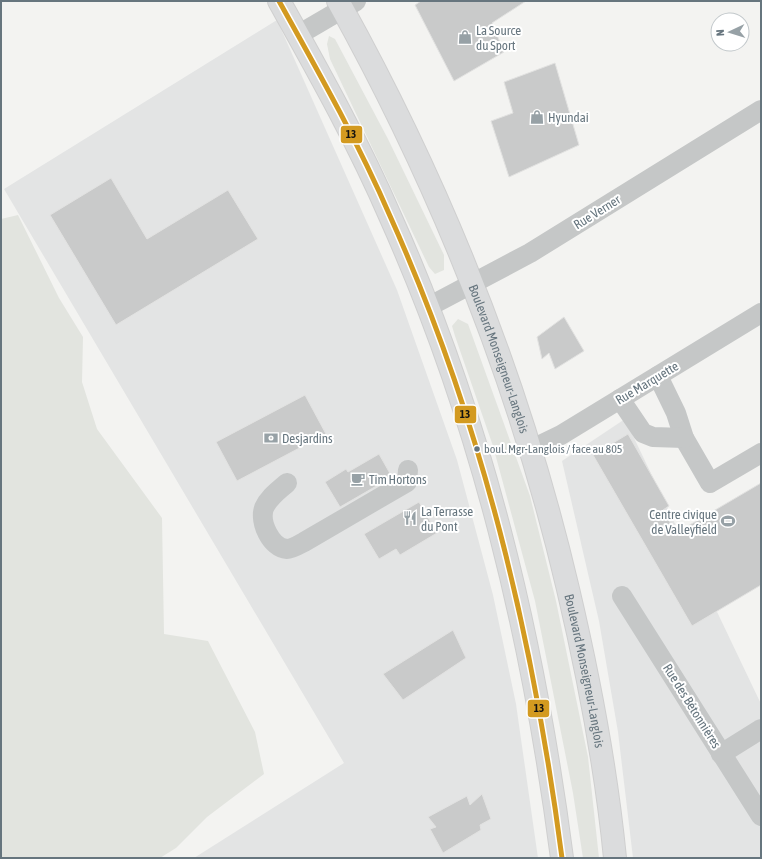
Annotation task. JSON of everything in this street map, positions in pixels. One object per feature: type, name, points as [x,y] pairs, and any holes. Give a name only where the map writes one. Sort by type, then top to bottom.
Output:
[{"type":"highway","points":[[279,1],[377,187],[428,307],[478,454],[514,583],[541,712],[553,786],[562,858]]},
{"type":"highway","name":"Boulevard Monseigneur-Langlois","points":[[345,4],[408,135],[473,285],[507,375],[532,449],[562,562],[587,672],[605,778],[615,858]]},
{"type":"street","points":[[298,35],[345,4]]},
{"type":"street","name":"Rue Verner","points":[[428,307],[473,285],[530,253],[761,110]]},
{"type":"street","name":"Rue Marquette","points":[[532,449],[561,435],[761,313]]},
{"type":"street","points":[[658,376],[676,414],[684,438],[710,483],[761,453]]},
{"type":"street","points":[[620,399],[643,433],[653,437],[684,438]]},
{"type":"street","points":[[287,483],[269,498],[264,510],[263,522],[268,535],[276,545],[288,549],[304,542],[407,482],[408,470]]},
{"type":"street","name":"Rue des Bétonnières","points":[[622,596],[761,816]]},
{"type":"street","points":[[721,754],[761,729]]},
{"type":"shaded area","points":[[277,20],[397,290],[457,460],[493,595],[516,704],[538,858],[194,858],[344,763],[4,189]]},
{"type":"shaded area","points":[[329,36],[335,39],[388,139],[444,255],[444,270],[435,274],[429,267],[330,59],[327,44]]},
{"type":"shaded area","points":[[18,215],[59,298],[83,337],[82,382],[97,429],[162,518],[164,634],[208,641],[255,732],[264,774],[207,817],[176,848],[160,858],[1,858],[1,219]]},
{"type":"shaded area","points":[[458,319],[468,324],[530,496],[556,601],[588,757],[599,858],[583,858],[573,793],[535,601],[493,446],[452,326]]},
{"type":"shaded area","points":[[625,419],[761,704],[761,858],[633,858],[618,732],[599,621],[562,461]]},
{"type":"building","name":"La Source du Sport","points":[[421,1],[526,1],[492,23],[504,52],[454,81],[415,5]]},
{"type":"building","name":"Hyundai","points":[[555,63],[579,145],[509,177],[491,121],[513,113],[504,82]]},
{"type":"building","points":[[111,178],[147,239],[228,190],[258,239],[116,325],[50,215]]},
{"type":"building","points":[[564,317],[584,351],[555,369],[549,353],[542,359],[537,337]]},
{"type":"building","name":"Desjardins","points":[[305,395],[326,434],[237,481],[216,442]]},
{"type":"building","name":"Centre civique de Valleyfield","points":[[628,434],[669,506],[663,510],[676,533],[761,483],[761,585],[692,626],[593,455]]},
{"type":"building","name":"Tim Hortons","points":[[379,454],[392,477],[340,507],[325,482],[346,469],[348,472]]},
{"type":"building","name":"La Terrasse du Pont","points":[[419,502],[437,533],[400,555],[396,549],[379,559],[364,534]]},
{"type":"building","points":[[453,630],[466,658],[403,700],[383,674]]},
{"type":"building","points":[[482,794],[491,819],[480,825],[481,830],[443,853],[430,829],[436,827],[428,817],[467,796],[470,805]]},
{"type":"transit line","name":"13","points":[[279,1],[337,107],[378,188],[423,293],[452,372],[500,531],[519,611],[536,693],[562,858]]},
{"type":"place","name":"La Source du Sport","points":[[465,37]]},
{"type":"place","name":"Hyundai","points":[[537,117]]},
{"type":"place","name":"Desjardins","points":[[271,438]]},
{"type":"place","name":"boul. Mgr-Langlois / face au 805","points":[[477,449]]},
{"type":"place","name":"Tim Hortons","points":[[358,479]]},
{"type":"place","name":"La Terrasse du Pont","points":[[410,518]]},
{"type":"place","name":"Centre civique de Valleyfield","points":[[728,521]]}]
